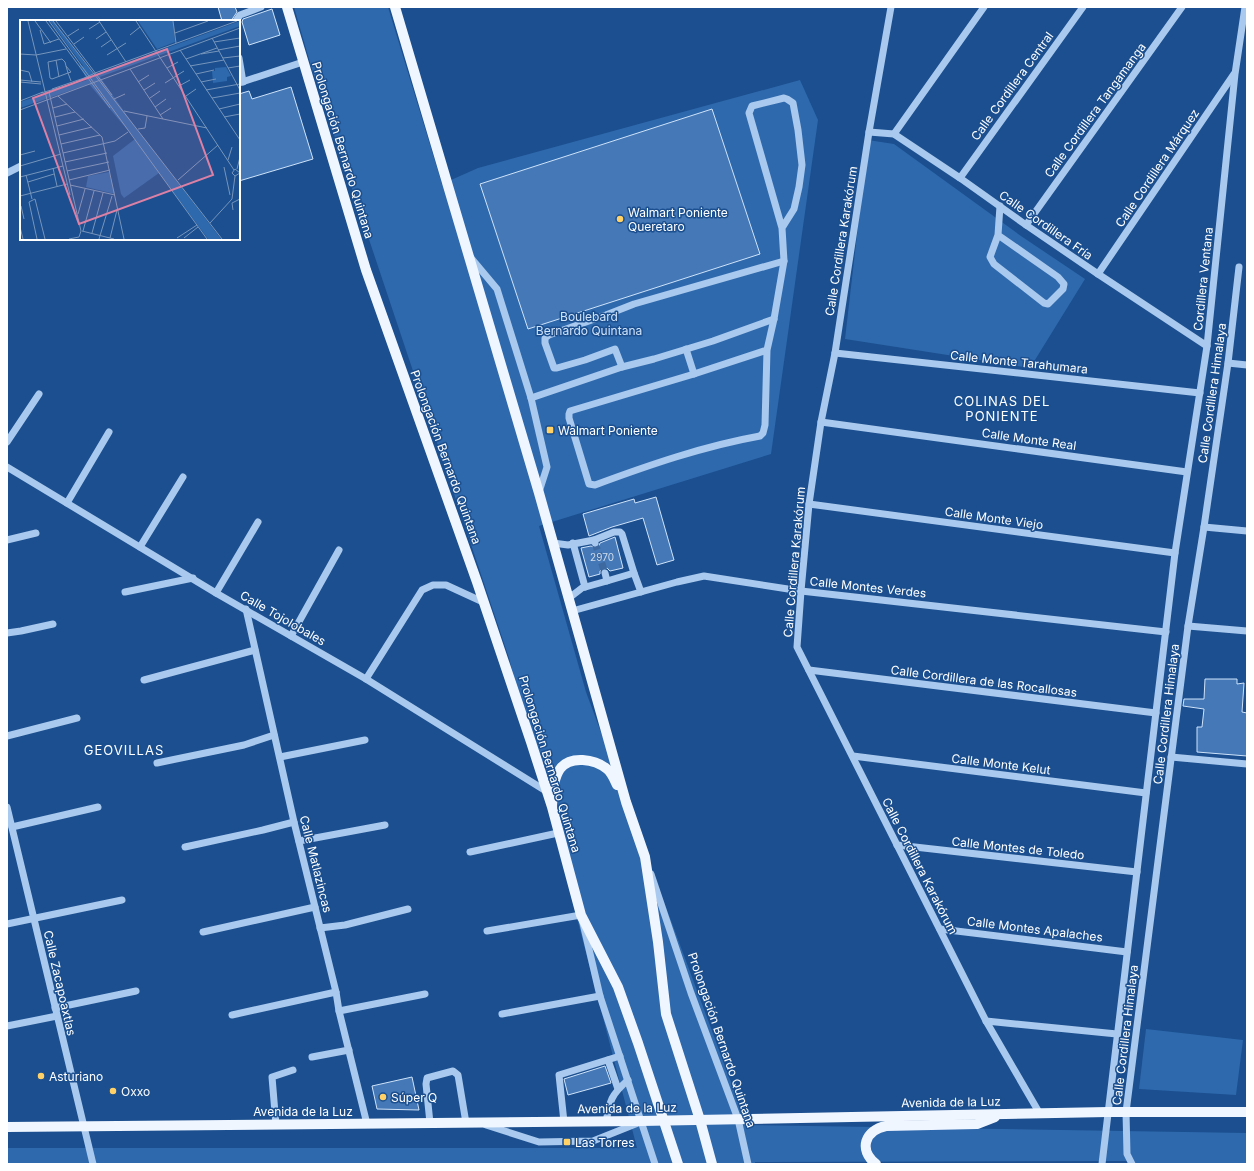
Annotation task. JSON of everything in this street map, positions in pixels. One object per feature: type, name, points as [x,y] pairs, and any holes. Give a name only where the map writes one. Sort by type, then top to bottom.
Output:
[{"type":"main road","name":"Prolongación Bernardo Quintana","points":[[286,7],[366,270],[474,574],[531,742],[552,807],[581,915],[618,987],[678,1164]]},
{"type":"main road","name":"Prolongación Bernardo Quintana","points":[[395,7],[539,492],[626,802],[645,856],[658,942],[666,1014],[700,1120],[712,1164]]},
{"type":"main road","points":[[552,807],[557,775],[564,765],[574,760],[596,762],[606,769],[611,774],[626,802]]},
{"type":"main road","name":"Avenida de la Luz","points":[[7,1127],[606,1122],[1247,1110]]},
{"type":"main road","points":[[876,1164],[867,1155],[865,1149],[868,1138],[872,1132],[878,1128],[886,1126],[977,1124],[1005,1114]]},
{"type":"street","points":[[237,20],[240,15],[261,7]]},
{"type":"street","name":"Calle Cordillera Karakórum","points":[[891,7],[869,132],[835,353],[821,422],[810,504],[797,646],[986,1021],[1040,1114]]},
{"type":"street","points":[[894,134],[984,7]]},
{"type":"street","name":"Calle Cordillera Central","points":[[960,178],[1082,7]]},
{"type":"street","name":"Calle Cordillera Tangamanga","points":[[1026,225],[1182,7]]},
{"type":"street","name":"Cordillera Ventana","points":[[1175,553],[1207,346],[1235,74],[1245,7]]},
{"type":"street","points":[[240,70],[241,82],[303,62]]},
{"type":"street","name":"Calle Cordillera Márquez","points":[[1098,274],[1235,74]]},
{"type":"street","points":[[767,350],[694,374],[570,411],[569,418],[587,480],[590,485],[595,485],[624,474],[709,448],[760,436],[764,429],[767,350],[784,261],[782,228],[749,110],[752,106],[784,98],[793,104],[802,165],[794,209],[782,228]]},
{"type":"street","name":"Calle Cordillera Fría","points":[[869,132],[894,134],[1098,274],[1207,346]]},
{"type":"street","points":[[7,173],[20,166]]},
{"type":"street","points":[[998,235],[1058,276],[1064,284],[1063,289],[1048,304],[1044,303],[994,264],[990,257],[998,235],[1000,206]]},
{"type":"street","points":[[468,255],[497,289],[531,398],[547,467],[539,492]]},
{"type":"street","points":[[622,367],[615,349],[585,360],[554,368],[545,343],[545,338],[549,335],[606,316],[634,304],[784,261]]},
{"type":"street","name":"Calle Cordillera Himalaya","points":[[1132,1164],[1127,1154],[1126,1112],[1188,626],[1228,363],[1239,267]]},
{"type":"street","points":[[531,398],[622,367],[686,349],[774,319]]},
{"type":"street","points":[[686,349],[694,374]]},
{"type":"street","name":"Calle Monte Tarahumara","points":[[835,353],[1200,393]]},
{"type":"street","points":[[1228,363],[1247,365]]},
{"type":"street","points":[[7,442],[39,394]]},
{"type":"street","name":"Calle Monte Real","points":[[821,422],[1187,472]]},
{"type":"street","points":[[67,503],[109,432]]},
{"type":"street","name":"Calle Tojolobales","points":[[7,467],[216,593],[366,679],[546,791]]},
{"type":"street","points":[[140,547],[182,477]]},
{"type":"street","name":"Calle Monte Viejo","points":[[810,504],[1175,553]]},
{"type":"street","points":[[216,593],[258,522]]},
{"type":"street","points":[[1204,527],[1247,531]]},
{"type":"street","points":[[553,542],[568,545],[573,543],[595,541],[614,532],[620,532],[622,534],[641,592]]},
{"type":"street","points":[[7,540],[36,533]]},
{"type":"street","points":[[573,543],[585,587]]},
{"type":"street","points":[[291,636],[339,550]]},
{"type":"street","name":"Calle Cordillera Himalaya","points":[[1102,1164],[1175,553]]},
{"type":"street","points":[[605,573],[607,581]]},
{"type":"street","points":[[569,598],[585,587],[634,573]]},
{"type":"street","name":"Calle Montes Verdes","points":[[572,611],[704,576],[801,591],[1166,632]]},
{"type":"street","points":[[125,592],[192,578]]},
{"type":"street","points":[[366,679],[422,590],[433,585],[446,585],[483,602]]},
{"type":"street","name":"Calle Matlazincas","points":[[246,609],[294,822],[367,1124]]},
{"type":"street","points":[[7,633],[53,624]]},
{"type":"street","points":[[1188,626],[1247,631]]},
{"type":"street","points":[[144,680],[255,650]]},
{"type":"street","name":"Calle Cordillera de las Rocallosas","points":[[809,670],[1156,713]]},
{"type":"street","points":[[7,736],[78,718]]},
{"type":"street","points":[[157,763],[244,745],[274,735]]},
{"type":"street","points":[[280,757],[365,740]]},
{"type":"street","name":"Calle Monte Kelut","points":[[853,756],[1146,792]]},
{"type":"street","points":[[1171,757],[1247,764]]},
{"type":"street","name":"Calle Zacapoaxtlas","points":[[7,807],[10,831],[33,917],[93,1164]]},
{"type":"street","points":[[10,831],[98,808]]},
{"type":"street","points":[[185,847],[294,822]]},
{"type":"street","points":[[299,841],[385,825]]},
{"type":"street","points":[[470,852],[558,833]]},
{"type":"street","name":"Calle Montes de Toledo","points":[[897,845],[1137,872]]},
{"type":"street","name":"Prolongación Bernardo Quintana","points":[[645,856],[691,993],[738,1119],[748,1164]]},
{"type":"street","points":[[7,924],[33,917],[122,900]]},
{"type":"street","points":[[203,932],[315,907]]},
{"type":"street","points":[[320,928],[345,925],[408,909]]},
{"type":"street","points":[[487,930],[581,915]]},
{"type":"street","name":"Prolongación Bernardo Quintana","points":[[581,915],[600,996],[655,1164]]},
{"type":"street","name":"Calle Montes Apalaches","points":[[940,928],[1127,952]]},
{"type":"street","points":[[55,1008],[136,991]]},
{"type":"street","points":[[232,1015],[336,992]]},
{"type":"street","points":[[339,1011],[425,994]]},
{"type":"street","points":[[502,1014],[600,996]]},
{"type":"street","points":[[7,1026],[57,1016]]},
{"type":"street","points":[[986,1021],[1117,1034]]},
{"type":"street","points":[[312,1057],[349,1050]]},
{"type":"street","points":[[564,1122],[558,1075],[620,1056]]},
{"type":"street","points":[[608,1060],[618,1089]]},
{"type":"street","points":[[276,1124],[272,1077],[293,1070]]},
{"type":"street","points":[[430,1123],[426,1084],[427,1078],[453,1071],[458,1075],[466,1123]]},
{"type":"street","points":[[606,1122],[611,1098],[628,1080]]},
{"type":"street","points":[[480,1123],[539,1142],[593,1141],[641,1121]]},
{"type":"green space","name":"Boulebard Bernardo Quintana","points":[[294,7],[388,7],[442,184],[478,168],[800,80],[818,120],[771,454],[539,526],[586,692],[747,1125],[1247,1133],[1247,1164],[1136,1164],[1130,1161],[755,1162],[755,1164],[7,1164],[7,1148],[637,1148],[509,658],[311,66]]},
{"type":"green space","points":[[868,140],[894,144],[1021,236],[1085,279],[1030,368],[845,339]]},
{"type":"green space","points":[[1146,1029],[1243,1040],[1236,1095],[1139,1089]]},
{"type":"building","points":[[218,7],[235,7],[237,12],[232,20],[222,20]]},
{"type":"building","points":[[272,9],[280,35],[249,45],[242,22],[243,19]]},
{"type":"building","points":[[291,87],[313,159],[240,181],[240,94],[249,91],[252,99]]},
{"type":"building","name":"Walmart Poniente Queretaro","points":[[712,109],[760,254],[528,329],[480,184]]},
{"type":"building","points":[[656,497],[674,560],[657,565],[643,518],[612,527],[589,536],[583,514],[634,499],[635,503]]},
{"type":"building","points":[[615,537],[623,568],[610,571],[607,568],[603,568],[600,571],[600,574],[589,577],[581,548],[591,546],[596,548],[600,543]]},
{"type":"building","points":[[1205,679],[1237,679],[1237,684],[1244,683],[1242,712],[1247,713],[1247,756],[1197,752],[1197,727],[1202,727],[1204,709],[1183,706],[1184,699],[1204,699]]},
{"type":"building","points":[[605,1066],[611,1083],[568,1095],[564,1079]]},
{"type":"building","points":[[412,1077],[419,1110],[377,1109],[372,1086]]},
{"type":"tunnel","points":[[595,543],[605,573]]},
{"type":"place","name":"Walmart Poniente Queretaro","points":[[620,219]]},
{"type":"place","name":"Walmart Poniente","points":[[550,430]]},
{"type":"place","name":"Asturiano","points":[[41,1076]]},
{"type":"place","name":"Oxxo","points":[[113,1091]]},
{"type":"place","name":"Súper Q","points":[[383,1097]]},
{"type":"place","name":"Las Torres","points":[[567,1142]]},
{"type":"district","name":"COLINAS DEL PONIENTE","points":[[1002,408]]},
{"type":"district","name":"GEOVILLAS","points":[[124,750]]}]
